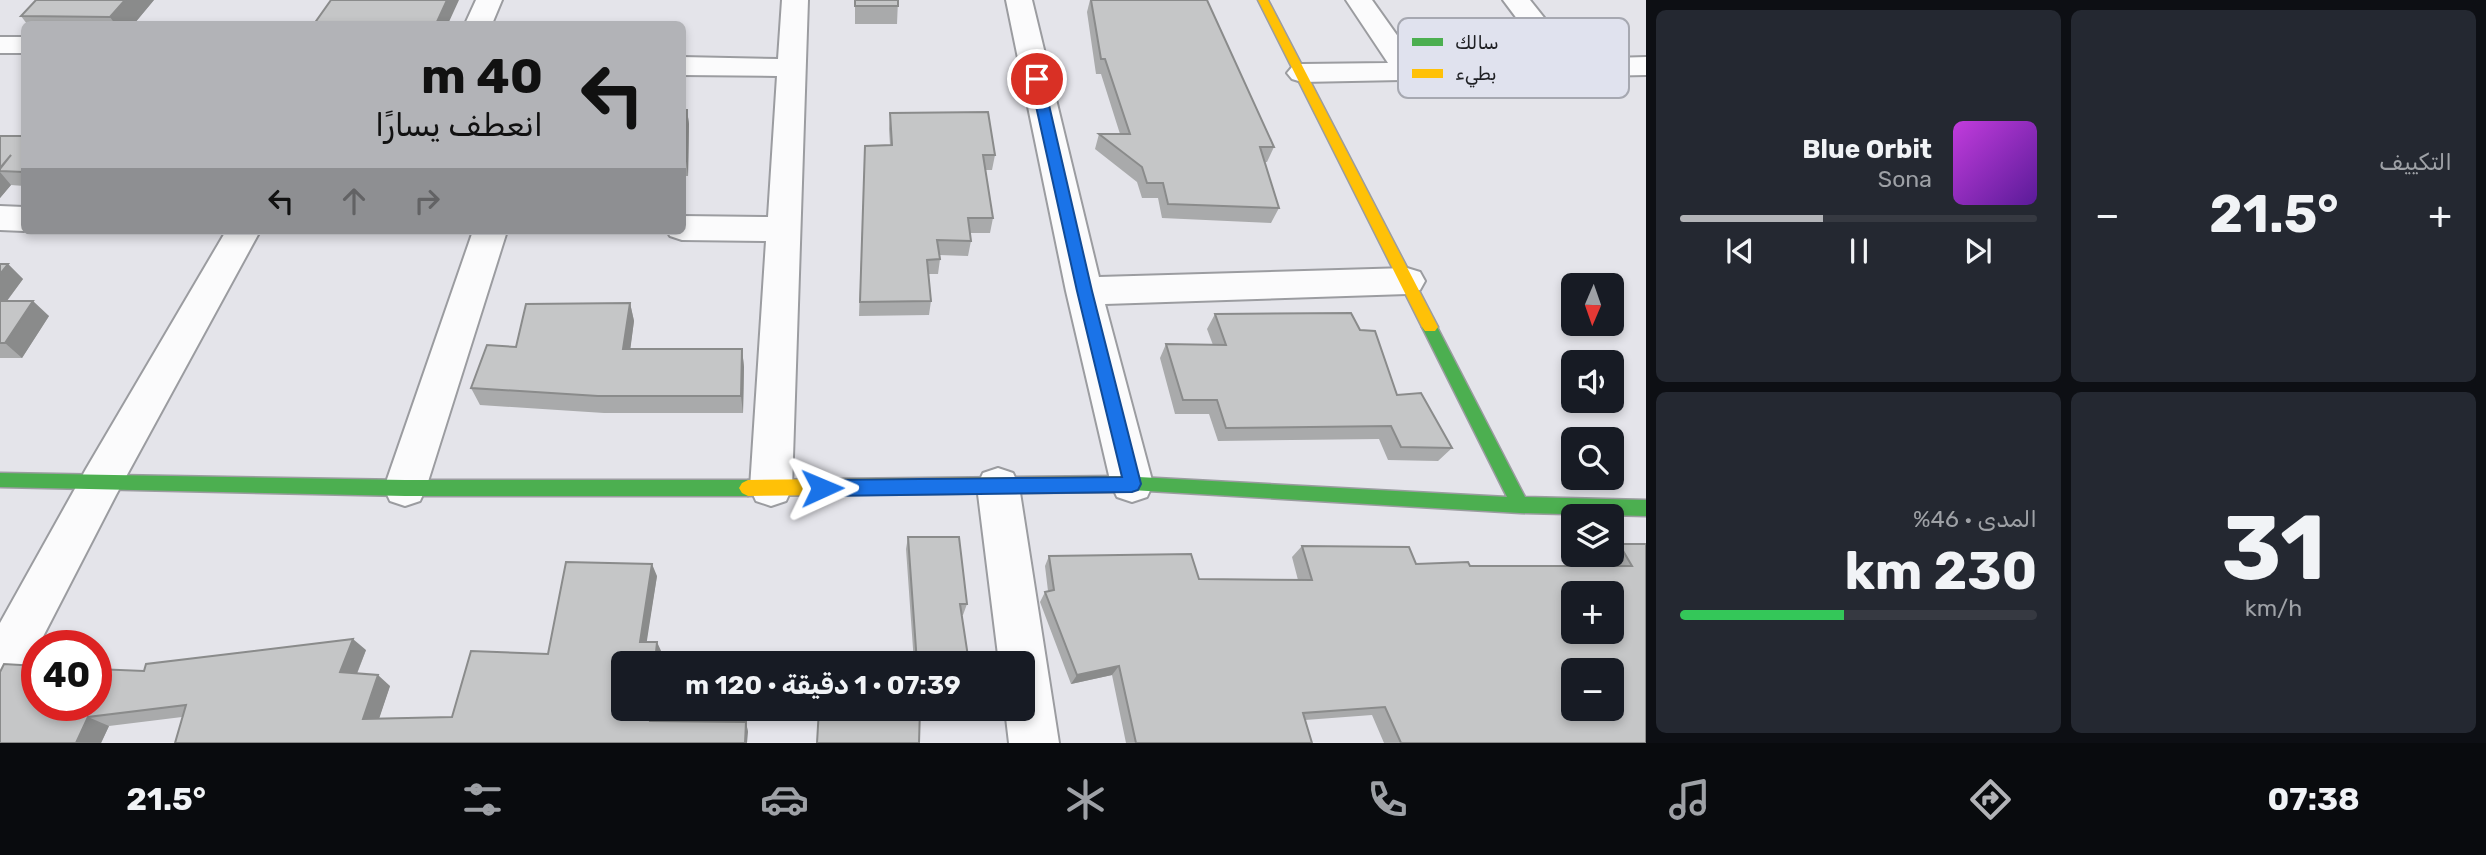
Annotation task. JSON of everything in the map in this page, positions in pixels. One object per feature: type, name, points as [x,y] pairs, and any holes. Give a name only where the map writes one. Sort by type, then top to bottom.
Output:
[{"type":"street","points":[[480,21],[489,0]]},
{"type":"street","points":[[771,488],[782,229],[790,146],[790,68],[794,0]]},
{"type":"street","points":[[1019,0],[1084,291],[1132,484]]},
{"type":"street","points":[[1263,0],[1520,505]]},
{"type":"street","points":[[1359,0],[1398,57]]},
{"type":"street","points":[[1516,0],[1530,18]]},
{"type":"street","points":[[0,45],[21,45]]},
{"type":"street","points":[[686,66],[790,68]]},
{"type":"street","points":[[1302,74],[1398,71]]},
{"type":"street","points":[[0,218],[21,219]]},
{"type":"street","points":[[686,228],[782,229]]},
{"type":"street","points":[[0,670],[101,482],[241,235]]},
{"type":"street","points":[[405,488],[489,235]]},
{"type":"street","points":[[1084,291],[1407,281]]},
{"type":"street","points":[[0,480],[405,488],[1132,484],[1520,505],[1646,508]]},
{"type":"street","points":[[998,486],[1034,743]]},
{"type":"building","points":[[36,0],[125,0],[110,17],[21,16]]},
{"type":"building","points":[[331,0],[447,0],[437,21],[316,21]]},
{"type":"building","points":[[855,0],[898,0],[898,6],[855,6]]},
{"type":"building","points":[[1091,0],[1207,0],[1274,147],[1260,147],[1279,208],[1168,204],[1163,183],[1147,183],[1142,167],[1099,134],[1130,134],[1105,59],[1101,59]]},
{"type":"building","points":[[988,112],[995,155],[983,155],[993,218],[968,218],[971,241],[937,240],[940,259],[927,260],[931,301],[860,302],[865,146],[892,145],[890,113]]},
{"type":"building","points":[[0,136],[21,136],[21,172],[0,171],[11,155],[0,168]]},
{"type":"building","points":[[0,264],[8,264],[0,274]]},
{"type":"building","points":[[0,301],[33,301],[5,343],[0,343]]},
{"type":"building","points":[[630,303],[623,349],[742,349],[741,396],[598,396],[471,388],[487,345],[516,347],[526,304]]},
{"type":"building","points":[[1351,313],[1360,330],[1375,331],[1397,395],[1421,393],[1452,448],[1401,447],[1391,426],[1226,428],[1217,400],[1183,400],[1166,344],[1226,345],[1215,314]]},
{"type":"building","points":[[908,537],[959,537],[967,604],[960,604],[967,651],[916,651]]},
{"type":"building","points":[[1624,544],[1646,544],[1646,743],[1401,743],[1385,707],[1303,713],[1312,743],[1136,743],[1119,666],[1077,675],[1045,592],[1054,590],[1049,556],[1191,554],[1199,579],[1312,580],[1302,546],[1409,547],[1416,564],[1468,562],[1470,566],[1632,566],[1624,552]]},
{"type":"building","points":[[566,562],[652,564],[640,642],[657,642],[656,651],[611,651],[611,721],[746,722],[745,743],[175,743],[186,705],[112,714],[112,670],[144,671],[146,664],[353,639],[340,672],[378,675],[363,719],[452,717],[471,651],[548,654]]},
{"type":"building","points":[[4,664],[21,665],[21,721],[86,721],[76,743],[0,743],[0,672]]},
{"type":"building","points":[[818,721],[920,721],[919,743],[817,743]]},
{"type":"traffic: fast","points":[[1430,327],[1520,505]]},
{"type":"traffic: fast","points":[[0,480],[405,488],[748,488]]},
{"type":"traffic: fast","points":[[1120,484],[1520,505],[1646,508]]},
{"type":"traffic: slow","points":[[1263,0],[1430,327]]},
{"type":"traffic: slow","points":[[748,488],[1120,484]]},
{"type":"route","points":[[822,488],[1132,484],[1084,291],[1037,79]]}]
